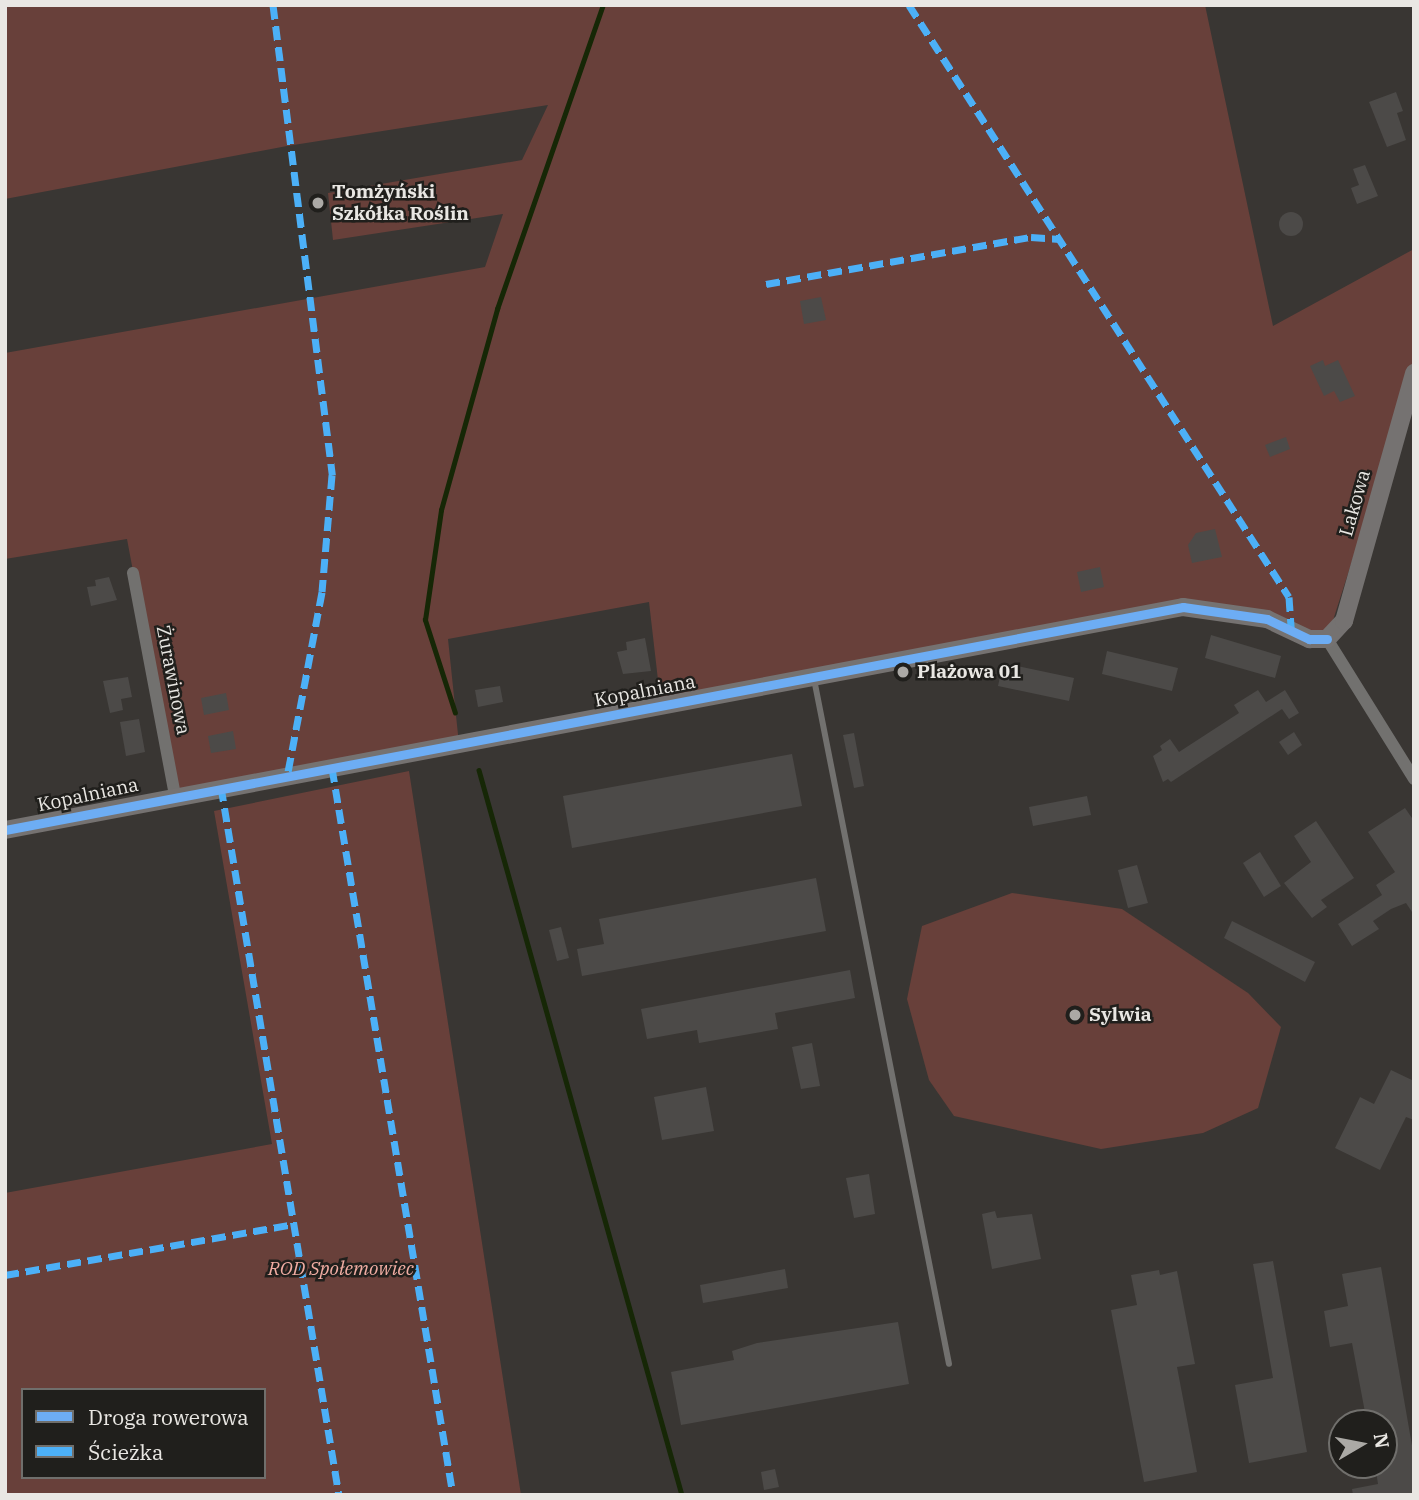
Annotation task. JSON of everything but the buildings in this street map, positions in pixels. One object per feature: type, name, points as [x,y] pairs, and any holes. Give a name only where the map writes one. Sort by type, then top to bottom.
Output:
[{"type":"street","name":"Lakowa","points":[[1327,639],[1344,621],[1414,373]]},
{"type":"street","name":"Żurawinowa","points":[[133,573],[175,795]]},
{"type":"street","name":"Kopalniana","points":[[5,830],[175,795],[1183,607],[1227,611],[1291,629],[1309,639],[1327,639]]},
{"type":"street","points":[[1327,639],[1414,779]]},
{"type":"lane","points":[[813,677],[949,1364]]},
{"type":"green space","points":[[5,5],[1205,5],[1273,326],[1414,249],[1414,368],[1327,639],[1183,607],[661,706],[649,602],[448,639],[459,744],[175,795],[127,539],[5,559],[5,353],[485,267],[503,214],[333,240],[328,193],[522,160],[548,105],[287,146],[5,199]]},
{"type":"green space","name":"ROD Społemowiec","points":[[409,771],[521,1495],[5,1495],[5,1193],[272,1144],[214,811]]},
{"type":"green space","points":[[1012,893],[1122,909],[1248,993],[1281,1027],[1258,1108],[1203,1133],[1101,1149],[954,1116],[929,1080],[907,999],[922,926]]},
{"type":"waterway","points":[[455,713],[425,620],[441,510],[497,309],[603,5]]},
{"type":"waterway","points":[[479,770],[682,1495]]},
{"type":"marked path","points":[[273,5],[332,475],[322,592],[287,777]]},
{"type":"marked path","points":[[909,5],[1289,597],[1291,629]]},
{"type":"marked path","points":[[766,284],[1031,237],[1060,239]]},
{"type":"marked path","points":[[332,768],[453,1495]]},
{"type":"marked path","points":[[221,787],[339,1495]]},
{"type":"marked path","points":[[5,1275],[294,1224]]},
{"type":"cycle path","points":[[5,830],[1183,607],[1267,619],[1309,639],[1327,639]]},
{"type":"place","name":"Tomżyński Szkółka Roślin","points":[[318,203]]},
{"type":"place","name":"Plażowa 01","points":[[903,672]]},
{"type":"place","name":"Sylwia","points":[[1075,1015]]}]
